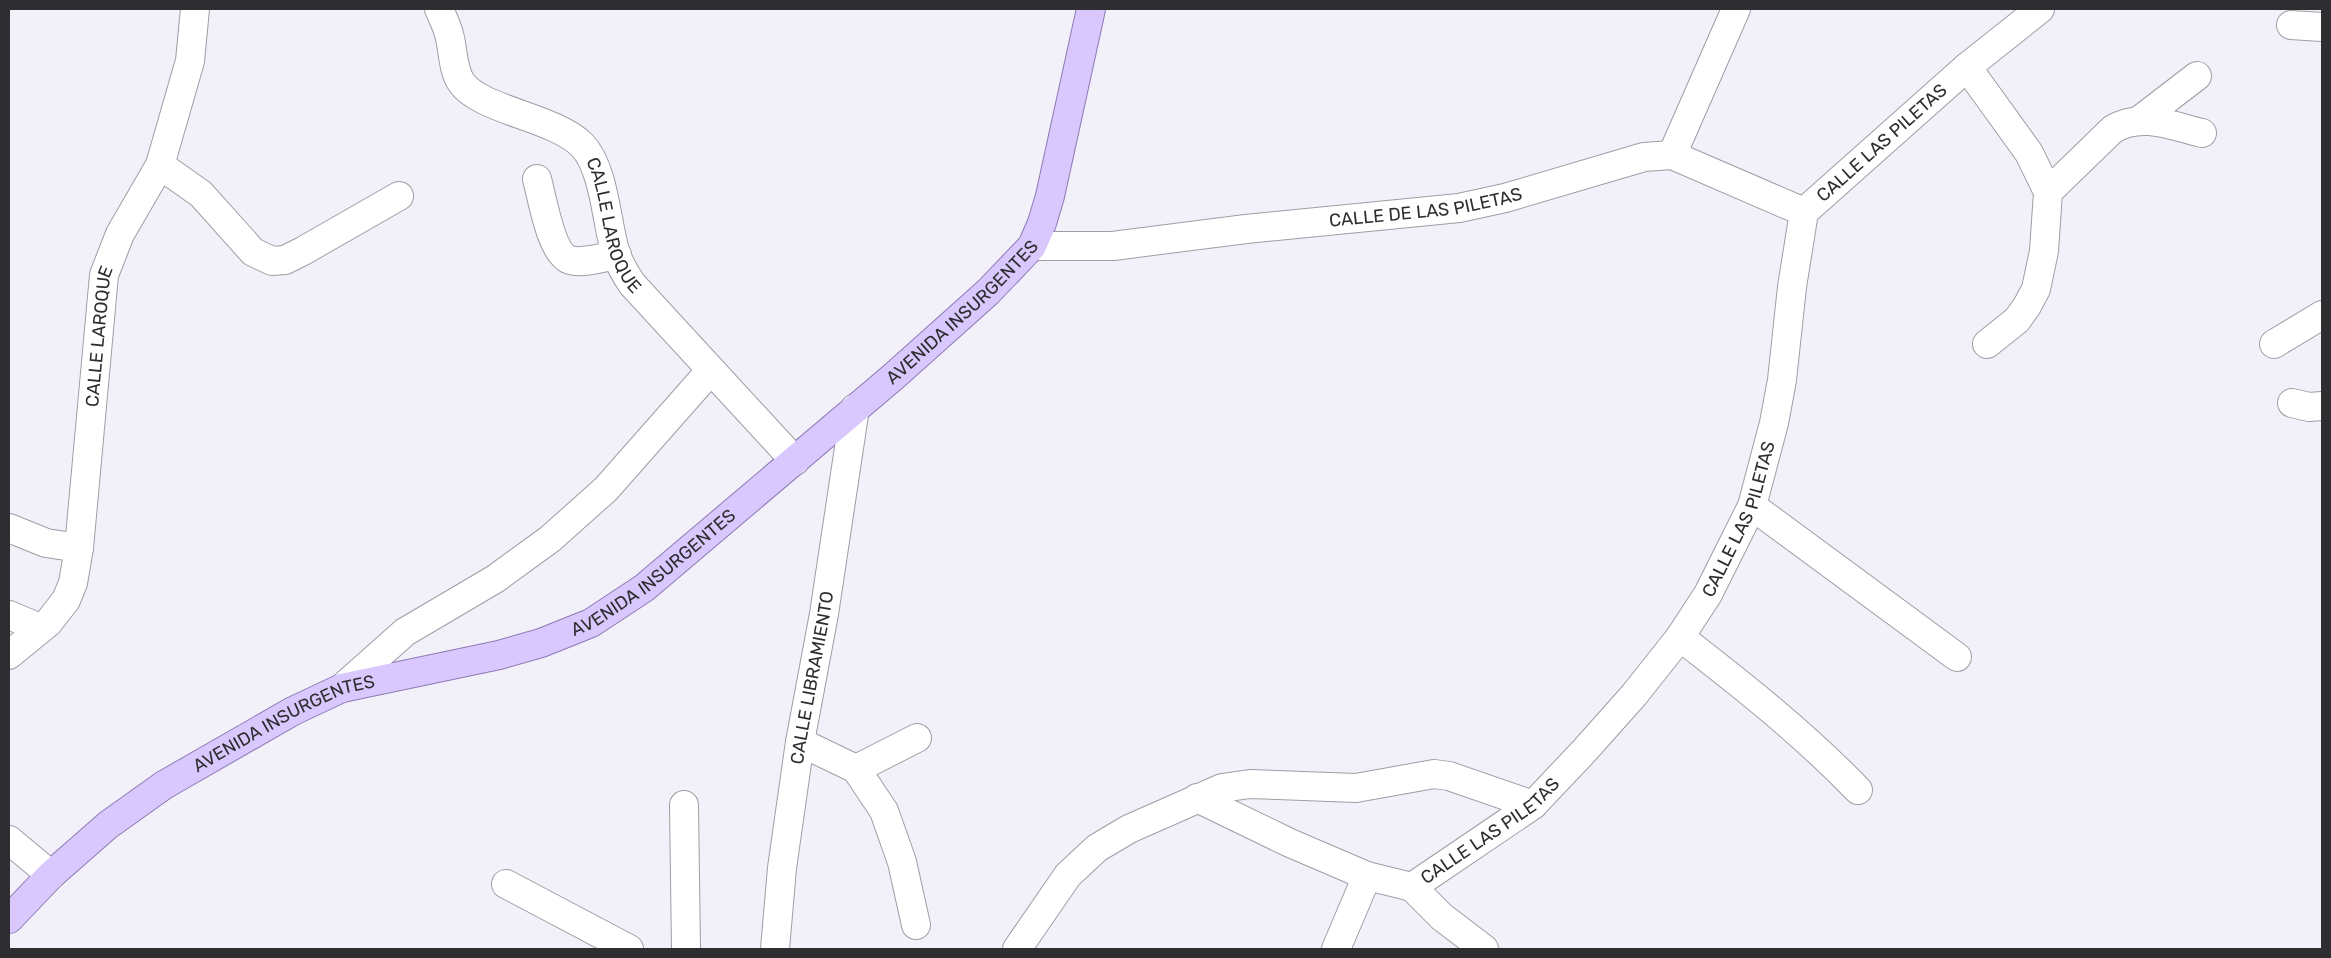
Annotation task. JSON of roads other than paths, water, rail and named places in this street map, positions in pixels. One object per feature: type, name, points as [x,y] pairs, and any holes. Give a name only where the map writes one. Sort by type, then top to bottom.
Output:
[{"type":"main road","name":"AVENIDA INSURGENTES","points":[[9,919],[51,875],[108,825],[164,785],[238,741],[342,688],[499,656],[541,643],[591,623],[644,588],[795,461],[854,408],[893,377],[988,292],[1032,246],[1050,196],[1091,9]]},
{"type":"street","name":"CALLE LAROQUE","points":[[9,655],[58,613],[73,584],[79,548],[104,275],[120,234],[160,165],[190,62],[195,9]]},
{"type":"street","name":"CALLE LAROQUE","points":[[439,9],[450,36],[461,82],[471,92],[558,129],[582,146],[591,158],[598,176],[617,255],[632,284],[795,461]]},
{"type":"street","points":[[1672,156],[1736,9]]},
{"type":"street","name":"CALLE LAS PILETAS","points":[[1197,798],[1290,843],[1367,876],[1412,887],[1533,805],[1628,702],[1680,636],[1708,594],[1752,506],[1774,423],[1782,380],[1792,287],[1804,212],[1967,67],[2040,9]]},
{"type":"street","points":[[2291,26],[2322,27]]},
{"type":"street","points":[[1967,67],[2029,153],[2048,192],[2044,251],[2036,289],[2017,320],[1987,344]]},
{"type":"street","points":[[2141,119],[2198,76]]},
{"type":"street","points":[[2048,192],[2113,129],[2131,120],[2141,119],[2202,134]]},
{"type":"street","name":"CALLE DE LAS PILETAS","points":[[1032,246],[1113,246],[1246,229],[1459,208],[1505,198],[1644,158],[1672,156],[1804,212]]},
{"type":"street","points":[[160,165],[201,194],[253,252],[272,261],[285,260],[303,251],[399,196]]},
{"type":"street","points":[[537,179],[550,227],[562,256],[577,261],[617,255]]},
{"type":"street","points":[[2274,344],[2322,316]]},
{"type":"street","points":[[342,688],[405,632],[495,579],[550,539],[606,489],[711,370]]},
{"type":"street","points":[[2292,403],[2309,407],[2322,406]]},
{"type":"street","name":"CALLE LIBRAMIENTO","points":[[775,949],[782,868],[800,742],[824,614],[854,408]]},
{"type":"street","points":[[1752,506],[1958,656]]},
{"type":"street","points":[[9,528],[46,543],[79,548]]},
{"type":"street","points":[[9,615],[40,628]]},
{"type":"street","points":[[1680,636],[1822,751],[1858,790]]},
{"type":"street","points":[[856,769],[917,738]]},
{"type":"street","points":[[800,742],[856,769],[884,811],[893,834],[916,925]]},
{"type":"street","points":[[1017,949],[1068,875],[1083,859],[1129,829],[1222,788],[1250,784],[1356,788],[1434,774],[1449,776],[1533,805]]},
{"type":"street","points":[[684,805],[686,949]]},
{"type":"street","points":[[9,840],[51,875]]},
{"type":"street","points":[[1336,949],[1367,876]]},
{"type":"street","points":[[506,884],[629,949]]},
{"type":"street","points":[[1412,887],[1442,917],[1484,949]]}]
